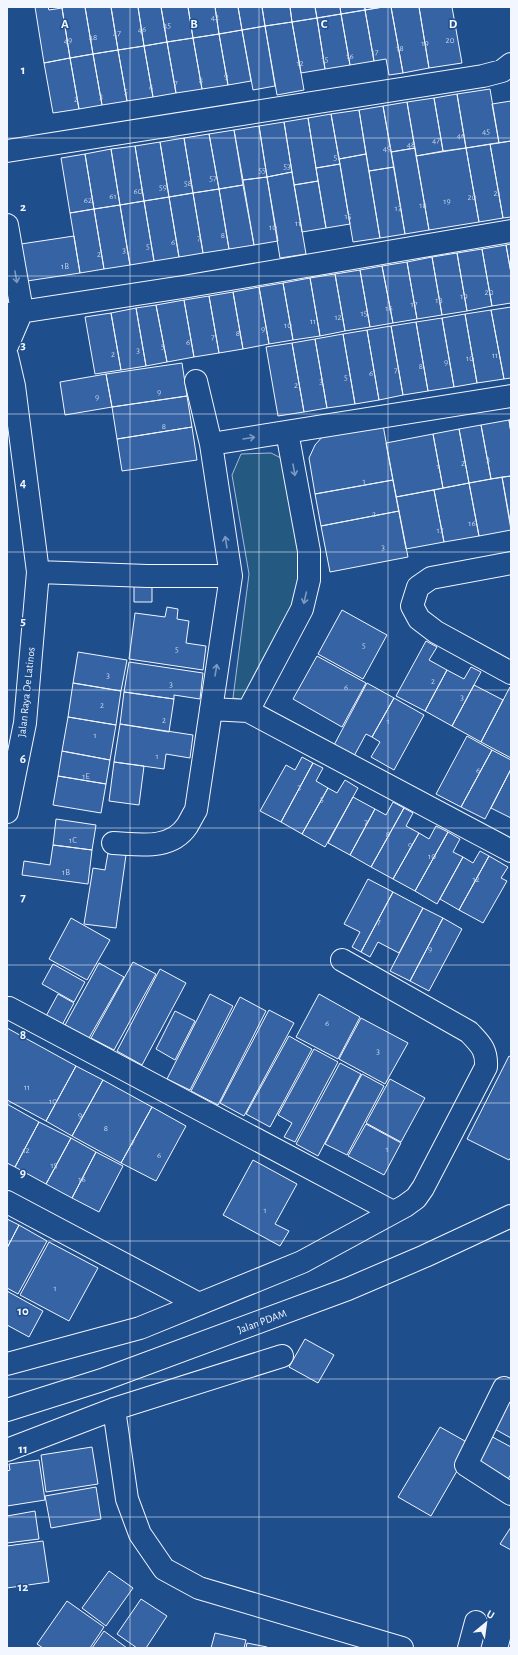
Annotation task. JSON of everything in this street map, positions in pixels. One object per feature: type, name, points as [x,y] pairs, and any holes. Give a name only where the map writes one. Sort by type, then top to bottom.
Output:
[{"type":"street","points":[[7,151],[483,76],[502,71],[511,64]]},
{"type":"street","points":[[7,225],[15,312],[7,346]]},
{"type":"street","points":[[15,312],[183,287],[511,231]]},
{"type":"street","name":"Jalan Raya De Latinos","points":[[7,356],[14,386],[38,572],[25,723],[7,812]]},
{"type":"street","points":[[113,843],[154,846],[168,842],[179,835],[187,827],[196,810],[210,708],[231,576],[211,444],[196,381]]},
{"type":"street","points":[[211,444],[511,396]]},
{"type":"street","points":[[248,711],[302,609],[309,580],[309,551],[287,432]]},
{"type":"street","points":[[511,563],[431,578],[418,587],[412,606],[419,619],[436,632],[511,673]]},
{"type":"street","points":[[38,572],[147,576],[231,576]]},
{"type":"street","points":[[210,708],[248,711],[511,851]]},
{"type":"street","points":[[7,1364],[140,1328],[302,1262],[416,1198],[423,1188],[486,1067],[487,1057],[482,1047],[469,1032],[342,960]]},
{"type":"street","points":[[9,1008],[393,1212]]},
{"type":"street","points":[[7,1202],[199,1304]]},
{"type":"street","name":"Jalan PDAM","points":[[7,1410],[102,1380],[348,1289],[425,1256],[511,1216]]},
{"type":"street","points":[[7,1450],[114,1409],[282,1356]]},
{"type":"street","points":[[511,1391],[504,1388],[466,1465],[511,1494]]},
{"type":"street","points":[[114,1409],[127,1499],[140,1534],[164,1569],[199,1588],[402,1648]]},
{"type":"street","points":[[469,1648],[476,1622]]},
{"type":"shaded area","points":[[271,453],[283,459],[307,569],[256,702],[233,698],[249,574],[232,475],[241,454]]},
{"type":"building","points":[[35,7],[48,7],[49,10],[62,8],[70,58],[44,63]]},
{"type":"building","points":[[85,7],[93,54],[70,58],[62,8]]},
{"type":"building","points":[[85,7],[111,7],[118,50],[93,54]]},
{"type":"building","points":[[111,7],[138,7],[144,46],[118,50]]},
{"type":"building","points":[[138,7],[161,7],[167,42],[144,46]]},
{"type":"building","points":[[161,7],[188,7],[193,38],[167,42]]},
{"type":"building","points":[[188,7],[215,7],[219,34],[193,38]]},
{"type":"building","points":[[215,7],[238,7],[242,30],[219,34]]},
{"type":"building","points":[[238,7],[262,7],[265,26],[242,30]]},
{"type":"building","points":[[262,7],[290,7],[292,22],[265,26]]},
{"type":"building","points":[[290,7],[315,7],[317,18],[292,22]]},
{"type":"building","points":[[315,7],[340,7],[341,14],[317,18]]},
{"type":"building","points":[[340,7],[365,7],[365,10],[341,14]]},
{"type":"building","points":[[365,7],[383,7],[365,10]]},
{"type":"building","points":[[391,7],[403,73],[389,75],[386,59],[374,61],[365,10]]},
{"type":"building","points":[[391,7],[419,7],[429,68],[403,73]]},
{"type":"building","points":[[419,7],[452,7],[462,63],[429,68]]},
{"type":"building","points":[[365,10],[374,61],[350,65],[341,14]]},
{"type":"building","points":[[341,14],[350,65],[325,69],[317,18]]},
{"type":"building","points":[[317,18],[325,69],[301,73],[292,22]]},
{"type":"building","points":[[292,22],[304,90],[277,95],[265,26]]},
{"type":"building","points":[[265,26],[275,86],[253,90],[242,30]]},
{"type":"building","points":[[242,30],[251,81],[228,85],[219,34]]},
{"type":"building","points":[[219,34],[228,85],[202,89],[193,38]]},
{"type":"building","points":[[193,38],[202,89],[176,93],[167,42]]},
{"type":"building","points":[[167,42],[176,93],[153,97],[144,46]]},
{"type":"building","points":[[144,46],[153,97],[127,101],[118,50]]},
{"type":"building","points":[[118,50],[127,101],[102,105],[93,54]]},
{"type":"building","points":[[93,54],[102,105],[79,109],[70,58]]},
{"type":"building","points":[[70,58],[79,109],[53,113],[44,63]]},
{"type":"building","points":[[490,89],[499,143],[466,148],[457,94]]},
{"type":"building","points":[[457,94],[466,148],[443,151],[434,98]]},
{"type":"building","points":[[434,98],[443,151],[416,156],[407,102]]},
{"type":"building","points":[[511,101],[511,141],[499,143],[492,104]]},
{"type":"building","points":[[407,102],[415,148],[391,152],[383,106]]},
{"type":"building","points":[[383,106],[394,167],[369,171],[359,110]]},
{"type":"building","points":[[359,110],[366,154],[339,159],[331,114]]},
{"type":"building","points":[[331,114],[340,164],[316,168],[308,118]]},
{"type":"building","points":[[308,118],[318,181],[294,185],[284,122]]},
{"type":"building","points":[[284,122],[292,172],[267,177],[259,126]]},
{"type":"building","points":[[259,126],[267,177],[243,180],[234,130]]},
{"type":"building","points":[[234,130],[243,185],[219,189],[209,134]]},
{"type":"building","points":[[209,134],[219,189],[193,193],[184,138]]},
{"type":"building","points":[[184,138],[193,193],[169,197],[160,142]]},
{"type":"building","points":[[511,141],[511,217],[503,218],[490,144]]},
{"type":"building","points":[[160,142],[169,197],[144,201],[135,146]]},
{"type":"building","points":[[490,144],[503,218],[479,222],[466,148]]},
{"type":"building","points":[[135,146],[144,201],[120,205],[111,149]]},
{"type":"building","points":[[415,148],[429,230],[405,234],[391,152]]},
{"type":"building","points":[[466,148],[479,222],[429,230],[416,156]]},
{"type":"building","points":[[111,149],[120,205],[94,209],[85,154]]},
{"type":"building","points":[[85,154],[94,209],[70,213],[61,158]]},
{"type":"building","points":[[366,154],[380,238],[353,242],[339,159]]},
{"type":"building","points":[[340,164],[350,224],[326,228],[316,168]]},
{"type":"building","points":[[394,167],[405,234],[380,238],[369,171]]},
{"type":"building","points":[[292,172],[306,254],[280,258],[267,177]]},
{"type":"building","points":[[267,177],[278,241],[254,245],[243,180]]},
{"type":"building","points":[[318,181],[326,228],[302,232],[294,185]]},
{"type":"building","points":[[243,185],[254,245],[229,249],[219,189]]},
{"type":"building","points":[[219,189],[229,249],[203,253],[193,193]]},
{"type":"building","points":[[193,193],[203,253],[179,257],[169,197]]},
{"type":"building","points":[[169,197],[179,257],[154,261],[144,201]]},
{"type":"building","points":[[144,201],[154,261],[130,265],[120,205]]},
{"type":"building","points":[[120,205],[130,265],[104,269],[94,209]]},
{"type":"building","points":[[94,209],[104,269],[80,273],[70,213]]},
{"type":"building","points":[[74,236],[80,273],[27,281],[21,244]]},
{"type":"building","points":[[511,244],[511,273],[506,245]]},
{"type":"building","points":[[506,245],[511,273],[511,303],[492,306],[482,249]]},
{"type":"building","points":[[482,249],[492,306],[467,311],[457,253]]},
{"type":"building","points":[[457,253],[467,311],[442,315],[432,257]]},
{"type":"building","points":[[432,257],[442,315],[417,319],[407,262]]},
{"type":"building","points":[[407,262],[417,319],[393,323],[382,266]]},
{"type":"building","points":[[382,266],[393,323],[370,327],[360,270]]},
{"type":"building","points":[[360,270],[370,327],[345,331],[335,274]]},
{"type":"building","points":[[335,274],[345,331],[320,336],[310,278]]},
{"type":"building","points":[[310,278],[320,336],[293,340],[283,283]]},
{"type":"building","points":[[283,283],[293,340],[269,344],[259,287]]},
{"type":"building","points":[[259,287],[269,344],[243,349],[233,292]]},
{"type":"building","points":[[233,292],[243,349],[219,353],[209,296]]},
{"type":"building","points":[[209,296],[219,353],[194,357],[184,300]]},
{"type":"building","points":[[184,300],[194,357],[167,362],[156,305]]},
{"type":"building","points":[[156,305],[167,362],[146,366],[136,308]]},
{"type":"building","points":[[511,307],[511,378],[504,379],[491,310]]},
{"type":"building","points":[[136,308],[146,366],[121,370],[111,313]]},
{"type":"building","points":[[491,310],[504,379],[477,383],[465,314]]},
{"type":"building","points":[[111,313],[121,370],[95,374],[85,317]]},
{"type":"building","points":[[465,314],[477,383],[454,387],[442,318]]},
{"type":"building","points":[[442,318],[454,387],[428,391],[416,322]]},
{"type":"building","points":[[416,322],[428,391],[403,395],[391,326]]},
{"type":"building","points":[[391,326],[403,395],[379,400],[367,330]]},
{"type":"building","points":[[367,330],[379,400],[355,404],[343,334]]},
{"type":"building","points":[[343,334],[355,404],[327,408],[315,339]]},
{"type":"building","points":[[315,339],[327,408],[304,412],[292,343]]},
{"type":"building","points":[[292,343],[304,412],[278,416],[266,347]]},
{"type":"building","points":[[182,363],[187,396],[112,407],[106,374]]},
{"type":"building","points":[[106,374],[112,407],[65,415],[60,382]]},
{"type":"building","points":[[187,396],[192,427],[117,439],[112,407]]},
{"type":"building","points":[[511,419],[511,433],[509,420]]},
{"type":"building","points":[[509,420],[511,433],[511,476],[491,479],[481,425]]},
{"type":"building","points":[[383,425],[393,480],[315,494],[309,458],[315,445],[323,436]]},
{"type":"building","points":[[481,425],[491,479],[469,483],[459,429]]},
{"type":"building","points":[[192,427],[197,460],[122,471],[117,439]]},
{"type":"building","points":[[459,429],[469,483],[443,488],[433,434]]},
{"type":"building","points":[[433,434],[443,488],[396,497],[386,443]]},
{"type":"building","points":[[511,476],[511,526],[502,477]]},
{"type":"building","points":[[502,477],[511,530],[479,536],[469,483]]},
{"type":"building","points":[[393,480],[399,511],[321,526],[315,494]]},
{"type":"building","points":[[469,483],[479,536],[444,542],[434,490]]},
{"type":"building","points":[[434,490],[444,542],[406,549],[396,497]]},
{"type":"building","points":[[399,511],[408,557],[330,572],[321,526]]},
{"type":"building","points":[[134,583],[152,583],[152,602],[134,602]]},
{"type":"building","points":[[167,607],[178,609],[177,619],[189,621],[186,643],[206,646],[203,670],[129,659],[135,613],[165,617]]},
{"type":"building","points":[[342,610],[387,635],[363,679],[318,654]]},
{"type":"building","points":[[426,641],[437,647],[429,660],[447,670],[425,711],[396,696]]},
{"type":"building","points":[[78,652],[127,660],[121,691],[73,683]]},
{"type":"building","points":[[317,656],[366,683],[342,727],[293,699]]},
{"type":"building","points":[[129,662],[203,673],[200,699],[174,695],[174,699],[124,692]]},
{"type":"building","points":[[471,667],[481,672],[452,726],[425,711],[447,670],[464,679]]},
{"type":"building","points":[[73,683],[121,691],[116,725],[68,717]]},
{"type":"building","points":[[367,683],[394,698],[372,737],[366,734],[354,756],[334,745]]},
{"type":"building","points":[[474,685],[503,700],[481,742],[452,726]]},
{"type":"building","points":[[510,687],[511,688],[511,758],[481,742]]},
{"type":"building","points":[[124,692],[174,699],[169,732],[120,724]]},
{"type":"building","points":[[394,698],[424,715],[394,770],[371,757],[380,742],[372,737]]},
{"type":"building","points":[[68,717],[116,725],[110,760],[62,751]]},
{"type":"building","points":[[120,724],[193,735],[190,758],[166,754],[164,769],[114,762]]},
{"type":"building","points":[[467,736],[492,750],[461,807],[436,794]]},
{"type":"building","points":[[492,750],[511,760],[511,769],[485,819],[461,807]]},
{"type":"building","points":[[62,751],[110,760],[106,784],[58,776]]},
{"type":"building","points":[[302,757],[313,763],[281,822],[260,811],[286,765],[295,770]]},
{"type":"building","points":[[114,762],[144,766],[139,805],[109,801]]},
{"type":"building","points":[[313,763],[323,768],[316,781],[328,788],[302,834],[281,822]]},
{"type":"building","points":[[511,769],[511,818],[491,808]]},
{"type":"building","points":[[58,776],[106,784],[101,813],[53,805]]},
{"type":"building","points":[[345,780],[358,788],[325,847],[302,834],[328,788],[337,793]]},
{"type":"building","points":[[353,797],[375,809],[350,855],[328,843]]},
{"type":"building","points":[[393,802],[404,808],[371,867],[350,855],[375,809],[386,815]]},
{"type":"building","points":[[404,808],[413,813],[406,826],[419,833],[393,879],[371,867]]},
{"type":"building","points":[[56,819],[96,825],[92,850],[53,845]]},
{"type":"building","points":[[436,826],[448,832],[415,891],[393,879],[419,833],[429,839]]},
{"type":"building","points":[[448,832],[460,839],[453,852],[463,857],[437,904],[415,891]]},
{"type":"building","points":[[53,845],[92,850],[88,884],[22,875],[24,861],[50,865]]},
{"type":"building","points":[[480,851],[489,856],[459,910],[440,899],[463,857],[473,863]]},
{"type":"building","points":[[108,853],[126,855],[116,928],[84,924],[93,868],[105,870]]},
{"type":"building","points":[[489,856],[508,867],[501,878],[507,881],[483,923],[459,910]]},
{"type":"building","points":[[368,879],[393,892],[361,952],[352,947],[360,932],[344,924]]},
{"type":"building","points":[[393,892],[423,908],[399,953],[378,942],[370,957],[361,952]]},
{"type":"building","points":[[423,908],[443,918],[410,981],[390,971]]},
{"type":"building","points":[[71,918],[110,940],[87,980],[49,959]]},
{"type":"building","points":[[443,918],[462,929],[429,991],[410,981]]},
{"type":"building","points":[[133,962],[156,974],[114,1050],[91,1038]]},
{"type":"building","points":[[99,963],[124,977],[89,1038],[65,1025]]},
{"type":"building","points":[[53,964],[85,982],[74,1002],[42,984]]},
{"type":"building","points":[[160,969],[186,983],[142,1065],[117,1051]]},
{"type":"building","points":[[58,994],[74,1003],[61,1027],[45,1018]]},
{"type":"building","points":[[210,994],[233,1006],[190,1090],[167,1079]]},
{"type":"building","points":[[319,994],[360,1017],[338,1059],[296,1037]]},
{"type":"building","points":[[240,997],[266,1011],[218,1105],[191,1091]]},
{"type":"building","points":[[269,1010],[294,1023],[244,1116],[220,1103]]},
{"type":"building","points":[[175,1011],[195,1021],[175,1060],[156,1049]]},
{"type":"building","points":[[361,1018],[408,1043],[385,1084],[339,1059]]},
{"type":"building","points":[[7,1028],[76,1066],[46,1121],[7,1100]]},
{"type":"building","points":[[289,1036],[312,1049],[270,1127],[246,1114]]},
{"type":"building","points":[[314,1049],[338,1062],[295,1142],[284,1137],[292,1123],[278,1115]]},
{"type":"building","points":[[509,1056],[511,1057],[511,1157],[509,1160],[467,1139]]},
{"type":"building","points":[[340,1063],[361,1074],[318,1156],[296,1144]]},
{"type":"building","points":[[76,1066],[103,1080],[72,1136],[46,1121]]},
{"type":"building","points":[[362,1074],[384,1086],[347,1155],[325,1144]]},
{"type":"building","points":[[390,1079],[425,1098],[401,1142],[366,1123]]},
{"type":"building","points":[[103,1080],[152,1107],[121,1163],[72,1136]]},
{"type":"building","points":[[7,1104],[39,1122],[15,1167],[7,1163]]},
{"type":"building","points":[[152,1107],[186,1126],[156,1181],[121,1163]]},
{"type":"building","points":[[39,1122],[71,1138],[46,1184],[15,1167]]},
{"type":"building","points":[[366,1124],[401,1143],[384,1175],[348,1156]]},
{"type":"building","points":[[71,1138],[96,1152],[72,1198],[46,1184]]},
{"type":"building","points":[[96,1152],[123,1166],[99,1212],[72,1198]]},
{"type":"building","points":[[253,1160],[297,1184],[275,1224],[289,1231],[280,1246],[223,1215]]},
{"type":"building","points":[[7,1219],[19,1225],[7,1248]]},
{"type":"building","points":[[19,1225],[47,1241],[18,1294],[7,1288],[7,1248]]},
{"type":"building","points":[[49,1242],[98,1268],[69,1321],[20,1295]]},
{"type":"building","points":[[7,1291],[43,1311],[29,1337],[7,1325]]},
{"type":"building","points":[[305,1339],[334,1355],[318,1383],[289,1367]]},
{"type":"building","points":[[511,1395],[511,1438],[491,1427]]},
{"type":"building","points":[[440,1427],[472,1445],[431,1516],[398,1497]]},
{"type":"building","points":[[487,1434],[511,1447],[511,1474],[507,1481],[472,1462]]},
{"type":"building","points":[[92,1447],[98,1484],[46,1492],[41,1455]]},
{"type":"building","points":[[39,1460],[45,1500],[7,1506],[7,1471],[10,1470],[9,1464]]},
{"type":"building","points":[[96,1487],[101,1519],[51,1528],[45,1496]]},
{"type":"building","points":[[35,1511],[39,1539],[7,1543],[7,1516]]},
{"type":"building","points":[[511,1527],[511,1550],[500,1544]]},
{"type":"building","points":[[43,1541],[49,1582],[7,1588],[7,1546]]},
{"type":"building","points":[[109,1571],[133,1588],[106,1626],[82,1608]]},
{"type":"building","points":[[141,1599],[167,1616],[146,1648],[137,1648],[117,1634]]},
{"type":"building","points":[[67,1601],[104,1627],[90,1648],[43,1648],[37,1644]]},
{"type":"building","points":[[104,1631],[127,1648],[92,1648]]},
{"type":"building","points":[[215,1633],[246,1640],[244,1648],[211,1648]]},
{"type":"building","points":[[511,1637],[511,1648],[508,1648]]},
{"type":"building","points":[[247,1643],[267,1647],[267,1648],[246,1648]]}]
